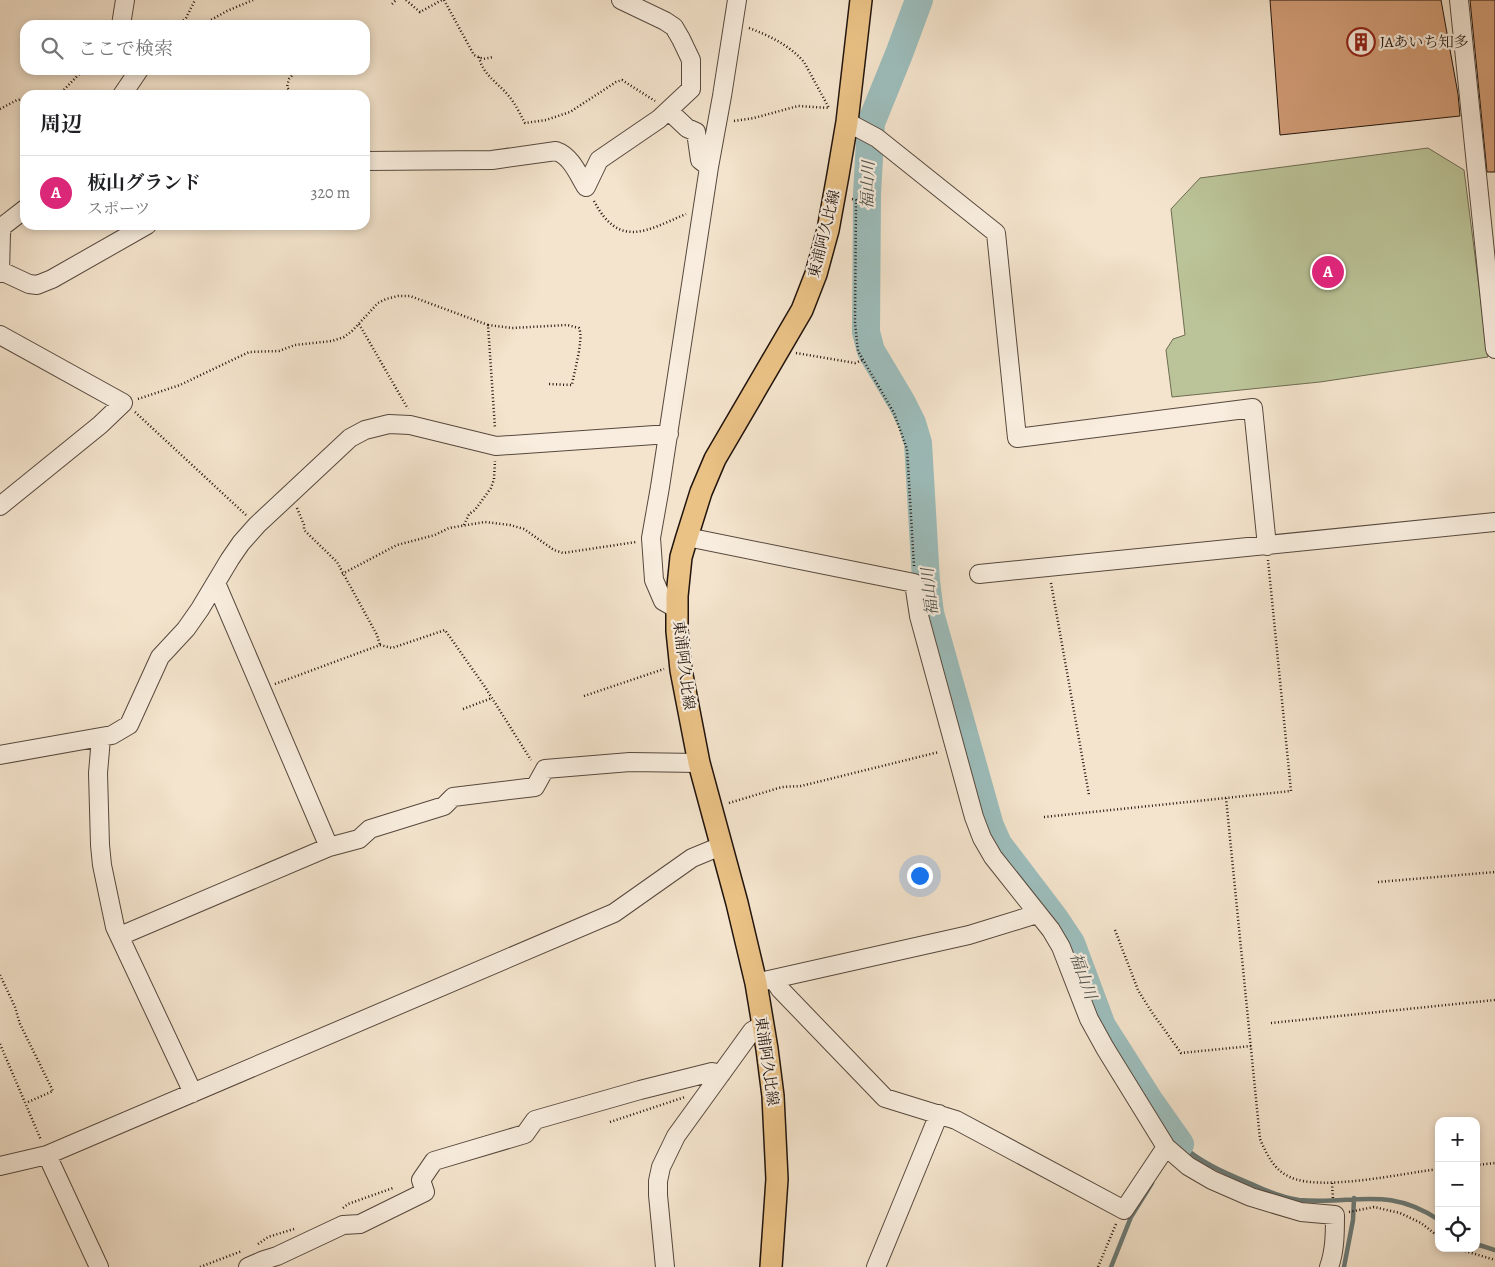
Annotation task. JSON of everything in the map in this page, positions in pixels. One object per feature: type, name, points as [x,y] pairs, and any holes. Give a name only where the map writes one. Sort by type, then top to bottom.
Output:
[{"type":"main road","name":"東浦阿久比線","points":[[771,1267],[777,1179],[773,1096],[762,1025],[765,981],[737,903],[699,763],[680,663],[677,609],[681,558],[701,492],[715,459],[802,310],[816,274],[853,121],[861,0]]},
{"type":"street","points":[[122,20],[125,0]]},
{"type":"street","points":[[586,186],[599,160],[668,111],[691,89],[691,60],[674,27],[620,0]]},
{"type":"street","points":[[677,609],[663,601],[654,580],[651,542],[737,0]]},
{"type":"street","points":[[1460,0],[1495,349]]},
{"type":"street","points":[[125,90],[136,75]]},
{"type":"street","points":[[668,111],[687,128],[696,132],[700,160],[709,168]]},
{"type":"street","points":[[853,121],[996,233],[1017,438],[1254,408],[1267,546]]},
{"type":"street","points":[[370,161],[492,160],[556,151],[563,153],[570,160],[586,186]]},
{"type":"street","points":[[20,213],[3,226],[1,233],[1,272],[28,284],[38,285],[52,279],[138,230]]},
{"type":"street","points":[[0,335],[125,404],[0,506]]},
{"type":"street","points":[[0,755],[112,736],[129,725],[160,657],[186,630],[230,559],[258,525],[289,495],[350,438],[365,430],[389,424],[410,425],[496,446],[669,434]]},
{"type":"street","points":[[979,574],[1495,522]]},
{"type":"street","points":[[687,537],[914,582],[919,616],[974,817],[982,838],[993,857],[1051,930],[1061,947],[1089,1020],[1105,1048],[1166,1147],[1188,1166],[1212,1180],[1251,1197],[1301,1212],[1335,1215],[1335,1239],[1329,1267]]},
{"type":"street","points":[[216,583],[329,847]]},
{"type":"street","points":[[101,738],[98,773],[100,852],[115,927],[193,1093]]},
{"type":"street","points":[[120,936],[329,847],[359,839],[370,829],[444,806],[452,797],[535,787],[545,769],[630,762],[699,763]]},
{"type":"street","points":[[0,1166],[47,1155],[614,912],[692,858],[721,846]]},
{"type":"street","points":[[765,981],[969,935],[1038,914]]},
{"type":"street","points":[[765,981],[780,989],[885,1098],[956,1120],[1124,1210],[1166,1147]]},
{"type":"street","points":[[665,1267],[658,1195],[661,1167],[676,1136],[752,1031],[762,1025]]},
{"type":"street","points":[[248,1267],[277,1256],[343,1225],[360,1224],[425,1192],[421,1180],[434,1161],[525,1134],[535,1120],[712,1072],[721,1074]]},
{"type":"street","points":[[876,1267],[938,1114]]},
{"type":"street","points":[[47,1155],[99,1267]]},
{"type":"path","points":[[184,20],[195,0]]},
{"type":"path","points":[[211,20],[253,0]]},
{"type":"path","points":[[392,4],[396,0]]},
{"type":"path","points":[[406,0],[420,12],[443,0],[474,55],[483,59],[493,57]]},
{"type":"path","points":[[733,24],[750,28],[783,43],[799,56],[853,121]]},
{"type":"path","points":[[479,57],[487,75],[509,96],[525,123],[546,120],[570,112],[622,80],[668,111]]},
{"type":"path","points":[[64,90],[78,75]]},
{"type":"path","points":[[288,90],[287,88],[289,80],[294,75]]},
{"type":"path","points":[[0,109],[20,100]]},
{"type":"path","points":[[718,119],[734,121],[754,118],[798,106],[853,121]]},
{"type":"path","points":[[586,186],[600,212],[610,224],[622,231],[636,232],[651,229],[687,213],[702,214]]},
{"type":"path","points":[[835,191],[856,200],[854,323],[858,351],[894,413],[907,449],[915,570],[914,582]]},
{"type":"path","points":[[258,525],[125,404],[180,385],[249,352],[279,351],[295,345],[332,341],[344,337],[352,332],[378,303],[398,296],[410,296],[424,300],[488,325],[512,328],[567,325],[579,328],[572,385],[548,384]]},
{"type":"path","points":[[359,324],[411,414],[410,425]]},
{"type":"path","points":[[464,525],[469,514],[475,510],[492,488],[494,479],[496,446],[488,325]]},
{"type":"path","points":[[781,346],[797,354],[807,356],[855,363],[863,360]]},
{"type":"path","points":[[289,495],[295,502],[304,525],[304,530],[336,562],[377,634],[380,645]]},
{"type":"path","points":[[342,574],[397,545],[435,535],[449,528],[485,522],[524,529],[554,550],[564,553],[630,542],[651,542]]},
{"type":"path","points":[[1044,817],[1292,791],[1267,546]]},
{"type":"path","points":[[1048,567],[1089,795]]},
{"type":"path","points":[[261,690],[380,645],[392,648],[445,630],[492,698],[528,757],[535,764],[545,769]]},
{"type":"path","points":[[584,696],[680,663]]},
{"type":"path","points":[[463,709],[492,698]]},
{"type":"path","points":[[711,808],[782,787],[801,786],[956,748]]},
{"type":"path","points":[[1226,798],[1260,1139],[1267,1156],[1277,1169],[1291,1178],[1309,1182],[1332,1183],[1435,1170]]},
{"type":"path","points":[[1378,882],[1495,872]]},
{"type":"path","points":[[1115,930],[1138,990],[1181,1053],[1251,1046]]},
{"type":"path","points":[[0,975],[15,1007],[20,1024],[53,1091],[26,1103]]},
{"type":"path","points":[[1271,1023],[1495,1000]]},
{"type":"path","points":[[0,1044],[47,1155]]},
{"type":"path","points":[[610,1122],[702,1092],[707,1094]]},
{"type":"path","points":[[1480,1165],[1495,1163]]},
{"type":"path","points":[[1335,1215],[1374,1207],[1400,1213],[1421,1223],[1435,1234]]},
{"type":"path","points":[[1098,1267],[1124,1210]]},
{"type":"path","points":[[1468,1252],[1495,1260]]},
{"type":"green space","points":[[1428,148],[1464,170],[1488,357],[1320,382],[1172,397],[1166,350],[1173,339],[1185,335],[1171,209],[1200,178]]},
{"type":"building","name":"JAあいち知多","points":[[1270,0],[1441,0],[1458,94],[1460,116],[1280,135]]},
{"type":"building","points":[[1470,0],[1495,0],[1495,172],[1487,172]]},
{"type":"waterway","name":"福山川","points":[[919,0],[871,123],[867,194],[866,332],[871,351],[902,403],[912,423],[918,443],[926,581],[930,613],[990,826],[998,844],[1071,943],[1102,1026],[1149,1100],[1180,1144]]},
{"type":"waterway","points":[[1174,1150],[1180,1144],[1216,1168],[1288,1198],[1319,1201],[1386,1200],[1420,1209],[1435,1218]]},
{"type":"waterway","points":[[1111,1267],[1131,1217],[1152,1183]]},
{"type":"waterway","points":[[1344,1267],[1353,1220],[1354,1198]]},
{"type":"waterway","points":[[1480,1245],[1495,1250]]},
{"type":"place","name":"JAあいち知多","points":[[1361,42]]},
{"type":"place","name":"板山グランド","points":[[1328,272]]}]
